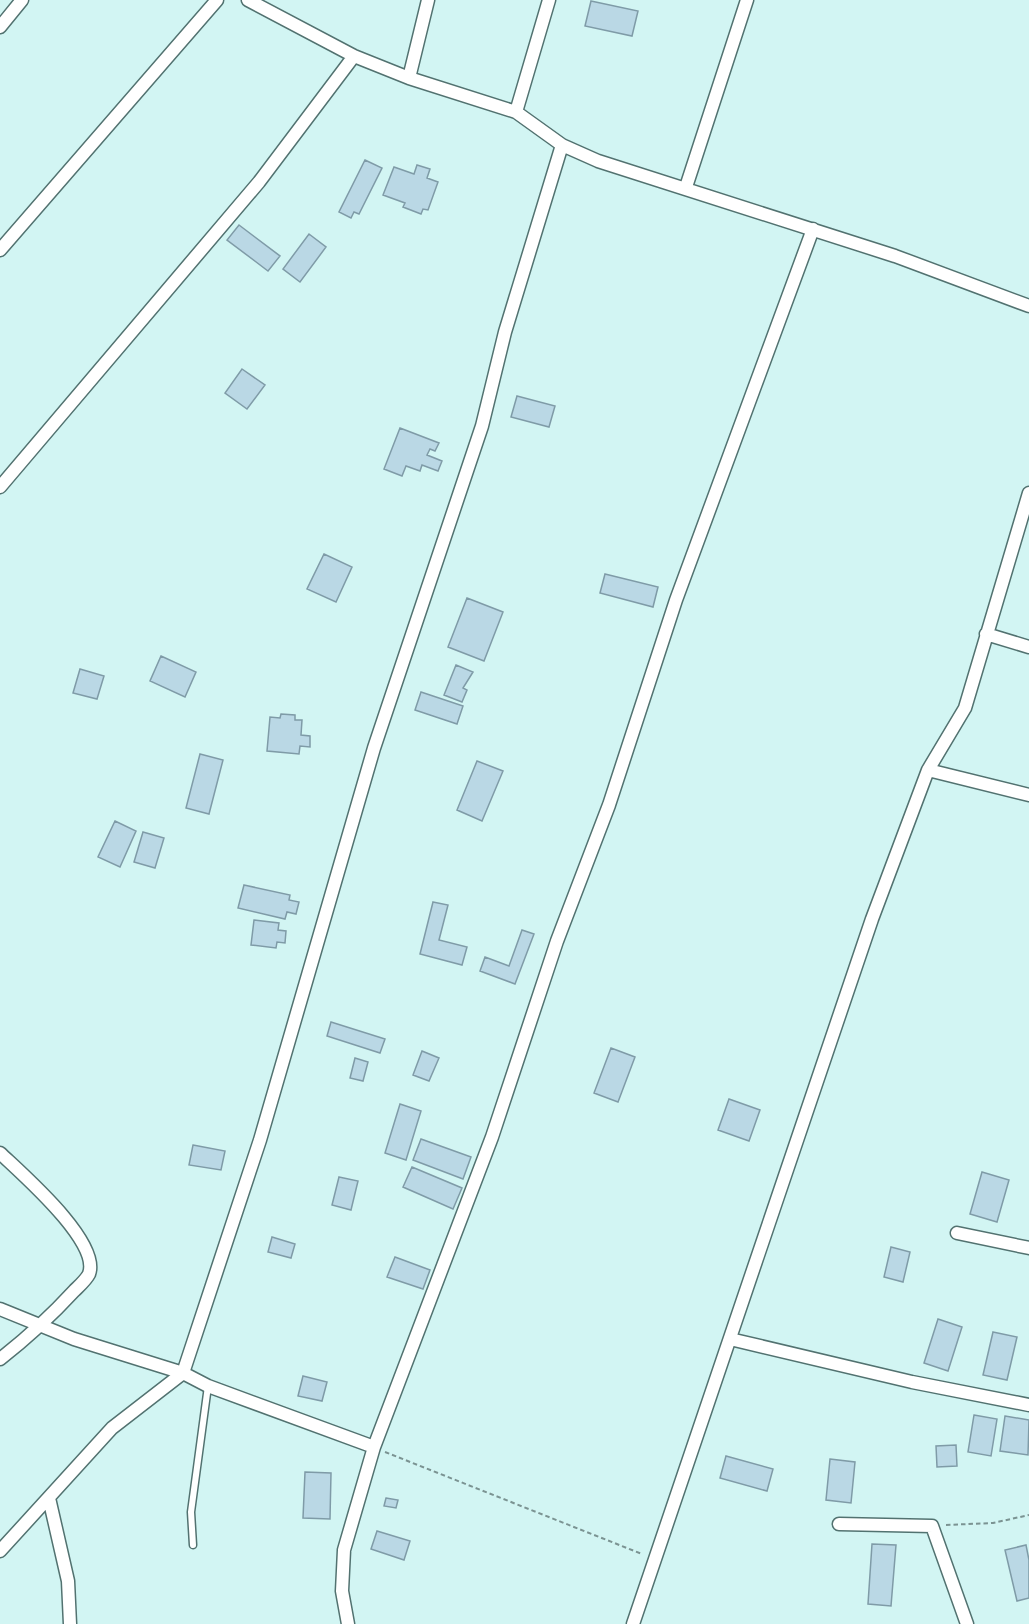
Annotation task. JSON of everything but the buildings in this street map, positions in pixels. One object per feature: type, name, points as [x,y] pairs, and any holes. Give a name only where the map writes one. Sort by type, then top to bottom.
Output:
[{"type":"street","points":[[0,27],[22,0]]},
{"type":"street","points":[[0,250],[217,0]]},
{"type":"street","points":[[248,0],[273,6],[354,56],[409,78],[516,112],[562,145],[598,160],[895,256],[1029,306]]},
{"type":"street","points":[[409,78],[428,0]]},
{"type":"street","points":[[516,112],[549,0]]},
{"type":"street","points":[[686,187],[747,0]]},
{"type":"street","points":[[0,487],[259,182],[354,56]]},
{"type":"street","points":[[0,1551],[112,1428],[183,1373],[260,1140],[374,748],[482,426],[505,332],[562,145]]},
{"type":"street","points":[[348,1624],[342,1591],[344,1550],[374,1447],[492,1137],[557,941],[609,805],[676,600],[813,229]]},
{"type":"street","points":[[633,1624],[784,1173],[928,770],[965,708],[1029,493]]},
{"type":"street","points":[[986,634],[1029,647]]},
{"type":"street","points":[[928,770],[1029,795]]},
{"type":"street","points":[[0,1153],[49,1200],[84,1246],[91,1264],[88,1276],[42,1326],[0,1359]]},
{"type":"street","points":[[957,1233],[1029,1248]]},
{"type":"street","points":[[0,1309],[42,1326],[183,1373],[208,1386],[374,1447]]},
{"type":"street","points":[[730,1339],[912,1382],[1029,1405]]},
{"type":"street","points":[[50,1498],[68,1581],[70,1624]]},
{"type":"street","points":[[839,1524],[932,1526],[968,1624]]},
{"type":"lane","points":[[193,1545],[191,1512],[208,1386]]},
{"type":"path","points":[[374,1447],[656,1559]]},
{"type":"path","points":[[932,1526],[993,1522],[1029,1515]]}]
